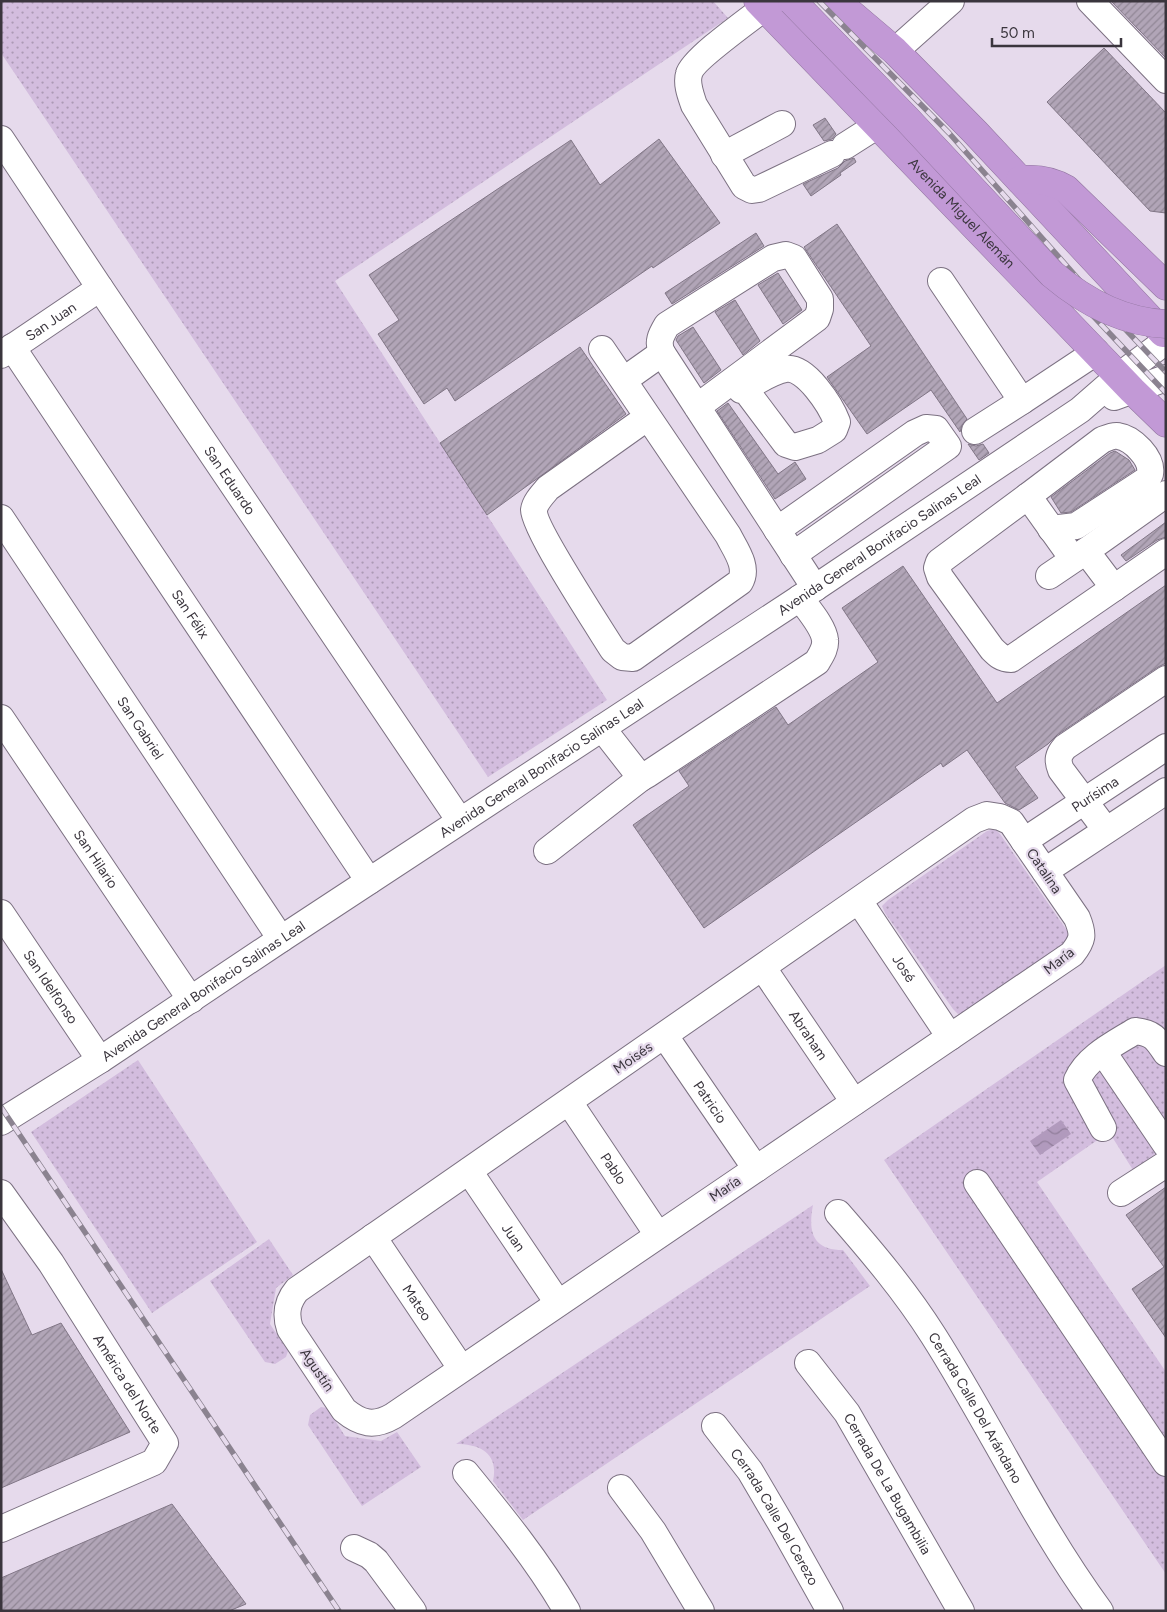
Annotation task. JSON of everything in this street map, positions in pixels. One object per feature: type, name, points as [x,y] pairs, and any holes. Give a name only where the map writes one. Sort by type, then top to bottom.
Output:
[{"type":"highway","points":[[792,1],[907,119],[1052,274],[1074,292],[1104,309],[1140,322],[1166,324]]},
{"type":"highway","name":"Avenida Miguel Alemán","points":[[761,5],[1125,383],[1166,423]]},
{"type":"highway","points":[[842,5],[895,51],[1020,180],[1166,336]]},
{"type":"highway","points":[[1020,180],[1040,179],[1058,184],[1066,189],[1127,250],[1162,280]]},
{"type":"highway","points":[[1028,282],[1042,291],[1050,292],[1058,292],[1073,285],[1083,271],[1084,253],[1081,245]]},
{"type":"street","points":[[1090,1],[1166,80]]},
{"type":"street","points":[[895,51],[944,3]]},
{"type":"street","points":[[761,5],[697,61],[688,74],[689,91],[694,104],[744,186],[752,190],[760,189],[839,150],[878,125]]},
{"type":"street","points":[[724,155],[782,124]]},
{"type":"street","name":"San Eduardo","points":[[1,138],[460,821]]},
{"type":"street","points":[[547,851],[641,778],[817,662],[824,650],[825,640],[793,555],[658,346],[667,324],[774,258],[786,255],[794,258],[820,299],[820,309],[817,318],[700,411]]},
{"type":"street","points":[[941,281],[1022,401]]},
{"type":"street","name":"San Juan","points":[[7,351],[100,288]]},
{"type":"street","name":"Avenida General Bonifacio Salinas Leal","points":[[1,1122],[100,1060],[808,593],[1080,410],[1125,383],[1166,341]]},
{"type":"street","points":[[602,349],[728,535],[742,564],[744,575],[740,582],[633,658],[622,657],[612,650],[557,559],[535,518],[534,509],[548,488],[648,417]]},
{"type":"street","name":"San Félix","points":[[7,351],[369,881]]},
{"type":"street","points":[[793,555],[962,438],[1096,352]]},
{"type":"street","points":[[624,380],[662,353]]},
{"type":"street","name":"Avenida General Bonifacio Salinas Leal","points":[[1125,383],[1166,378]]},
{"type":"street","points":[[700,411],[744,388]]},
{"type":"street","points":[[777,530],[915,433],[926,428],[936,429],[962,438]]},
{"type":"street","points":[[1051,528],[1076,526],[1146,481],[1150,474],[1149,465],[1136,445],[1120,436],[1102,440],[939,562],[937,568],[940,577],[998,656],[1004,659],[1011,659],[1166,552]]},
{"type":"street","points":[[1049,576],[1166,494]]},
{"type":"street","points":[[1028,496],[1051,528],[1114,588]]},
{"type":"street","name":"San Gabriel","points":[[1,518],[281,939]]},
{"type":"street","points":[[1106,830],[1061,770],[1058,762],[1059,754],[1065,746],[1166,679]]},
{"type":"street","name":"San Hilario","points":[[1,718],[191,1000]]},
{"type":"street","points":[[602,728],[641,778]]},
{"type":"street","name":"Purísima","points":[[1024,841],[1166,747]]},
{"type":"street","points":[[1045,871],[1166,791]]},
{"type":"street","name":"Catalina","points":[[987,815],[1000,817],[1011,822],[1077,918],[1082,930],[1081,943]]},
{"type":"street","name":"Moisés","points":[[287,1309],[292,1296],[297,1290],[974,820],[987,815]]},
{"type":"street","name":"José","points":[[859,901],[950,1037]]},
{"type":"street","name":"San Idelfonso","points":[[1,913],[100,1060]]},
{"type":"street","name":"María","points":[[363,1422],[382,1422],[1072,954],[1081,943]]},
{"type":"street","name":"Abraham","points":[[763,968],[854,1102]]},
{"type":"street","points":[[1103,1128],[1077,1080],[1081,1070],[1103,1052],[1135,1031],[1148,1032],[1156,1038],[1166,1053]]},
{"type":"street","name":"Patricio","points":[[665,1036],[756,1168]]},
{"type":"street","points":[[1103,1052],[1166,1144]]},
{"type":"street","name":"Pablo","points":[[569,1102],[658,1235]]},
{"type":"street","points":[[1121,1193],[1166,1164]]},
{"type":"street","name":"Juan","points":[[469,1171],[558,1303]]},
{"type":"street","points":[[977,1182],[1166,1463]]},
{"type":"street","name":"América del Norte","points":[[1,1193],[50,1263],[165,1443],[154,1462],[1,1528]]},
{"type":"street","name":"Cerrada Calle Del Arándano","points":[[838,1213],[893,1277],[933,1335],[1056,1547],[1100,1611]]},
{"type":"street","name":"Mateo","points":[[373,1237],[461,1368]]},
{"type":"street","name":"Agustín","points":[[287,1309],[286,1319],[290,1330],[338,1402],[352,1417],[363,1422]]},
{"type":"street","name":"Cerrada De La Bugambilia","points":[[808,1363],[847,1413],[961,1611]]},
{"type":"street","name":"Cerrada Calle Del Cerezo","points":[[715,1426],[750,1471],[830,1611]]},
{"type":"street","points":[[466,1473],[525,1547],[567,1611]]},
{"type":"street","points":[[621,1488],[653,1531],[701,1611]]},
{"type":"street","points":[[354,1548],[369,1555],[376,1561],[413,1611]]},
{"type":"shaded area","points":[[1,1],[713,1],[728,18],[335,281],[607,700],[488,777],[1,53]]},
{"type":"shaded area","points":[[995,829],[1068,932],[1070,940],[966,1012],[958,1014],[885,913],[882,906],[987,831]]},
{"type":"shaded area","points":[[1166,965],[1166,1146],[1133,1170],[1109,1132],[1037,1182],[1166,1372],[1166,1574],[884,1160]]},
{"type":"shaded area","points":[[138,1060],[257,1242],[152,1313],[31,1132]]},
{"type":"shaded area","points":[[813,1205],[811,1223],[814,1237],[825,1247],[843,1250],[870,1286],[523,1520],[493,1481],[493,1463],[486,1452],[473,1446],[456,1444]]},
{"type":"shaded area","points":[[269,1239],[293,1275],[276,1288],[270,1324],[288,1351],[286,1357],[275,1364],[265,1362],[210,1281]]},
{"type":"shaded area","points":[[321,1407],[327,1408],[345,1436],[381,1441],[397,1432],[421,1467],[362,1506],[308,1425],[310,1415]]},
{"type":"water","points":[[1061,1120],[1071,1134],[1040,1155],[1030,1141]]},
{"type":"building","points":[[1111,1],[1166,1],[1166,58]]},
{"type":"building","points":[[1104,48],[1166,113],[1166,213],[1150,211],[1047,102]]},
{"type":"building","points":[[825,118],[836,134],[832,139],[824,141],[813,125]]},
{"type":"building","points":[[659,139],[720,223],[653,268],[652,266],[455,401],[447,388],[424,404],[378,334],[399,320],[369,275],[571,140],[600,185]]},
{"type":"building","points":[[854,158],[856,162],[811,196],[803,184],[838,168],[845,161]]},
{"type":"building","points":[[837,224],[967,419],[962,425],[960,432],[931,390],[867,434],[827,377],[871,346],[804,247]]},
{"type":"building","points":[[756,233],[764,246],[672,304],[665,293]]},
{"type":"building","points":[[778,273],[802,310],[783,324],[758,285]]},
{"type":"building","points":[[735,300],[760,341],[743,355],[715,312]]},
{"type":"building","points":[[693,327],[721,370],[704,383],[676,340],[678,336]]},
{"type":"building","points":[[580,347],[626,414],[487,515],[440,443]]},
{"type":"building","points":[[728,403],[778,474],[795,462],[806,479],[775,499],[717,411]]},
{"type":"building","points":[[968,444],[976,446],[983,444],[989,453],[979,460]]},
{"type":"building","points":[[1115,451],[1129,460],[1135,470],[1071,512],[1061,513],[1051,497]]},
{"type":"building","points":[[1166,522],[1166,537],[1157,540],[1126,561],[1121,555]]},
{"type":"building","points":[[903,566],[997,703],[1166,585],[1166,663],[1057,735],[1048,744],[1015,767],[1038,798],[1019,810],[1005,803],[967,750],[943,767],[941,763],[704,928],[633,825],[689,786],[679,771],[776,707],[788,725],[878,662],[842,608]]},
{"type":"building","points":[[1166,1187],[1166,1338],[1132,1289],[1164,1267],[1126,1215]]},
{"type":"building","points":[[1,1269],[32,1335],[61,1323],[130,1432],[1,1488]]},
{"type":"building","points":[[172,1504],[246,1604],[229,1611],[1,1611],[1,1578]]},
{"type":"railway","points":[[801,1],[939,141],[1079,301],[1166,393]]},
{"type":"railway","points":[[819,1],[949,133],[1089,291],[1166,372]]},
{"type":"railway","points":[[1,1107],[339,1611]]}]
